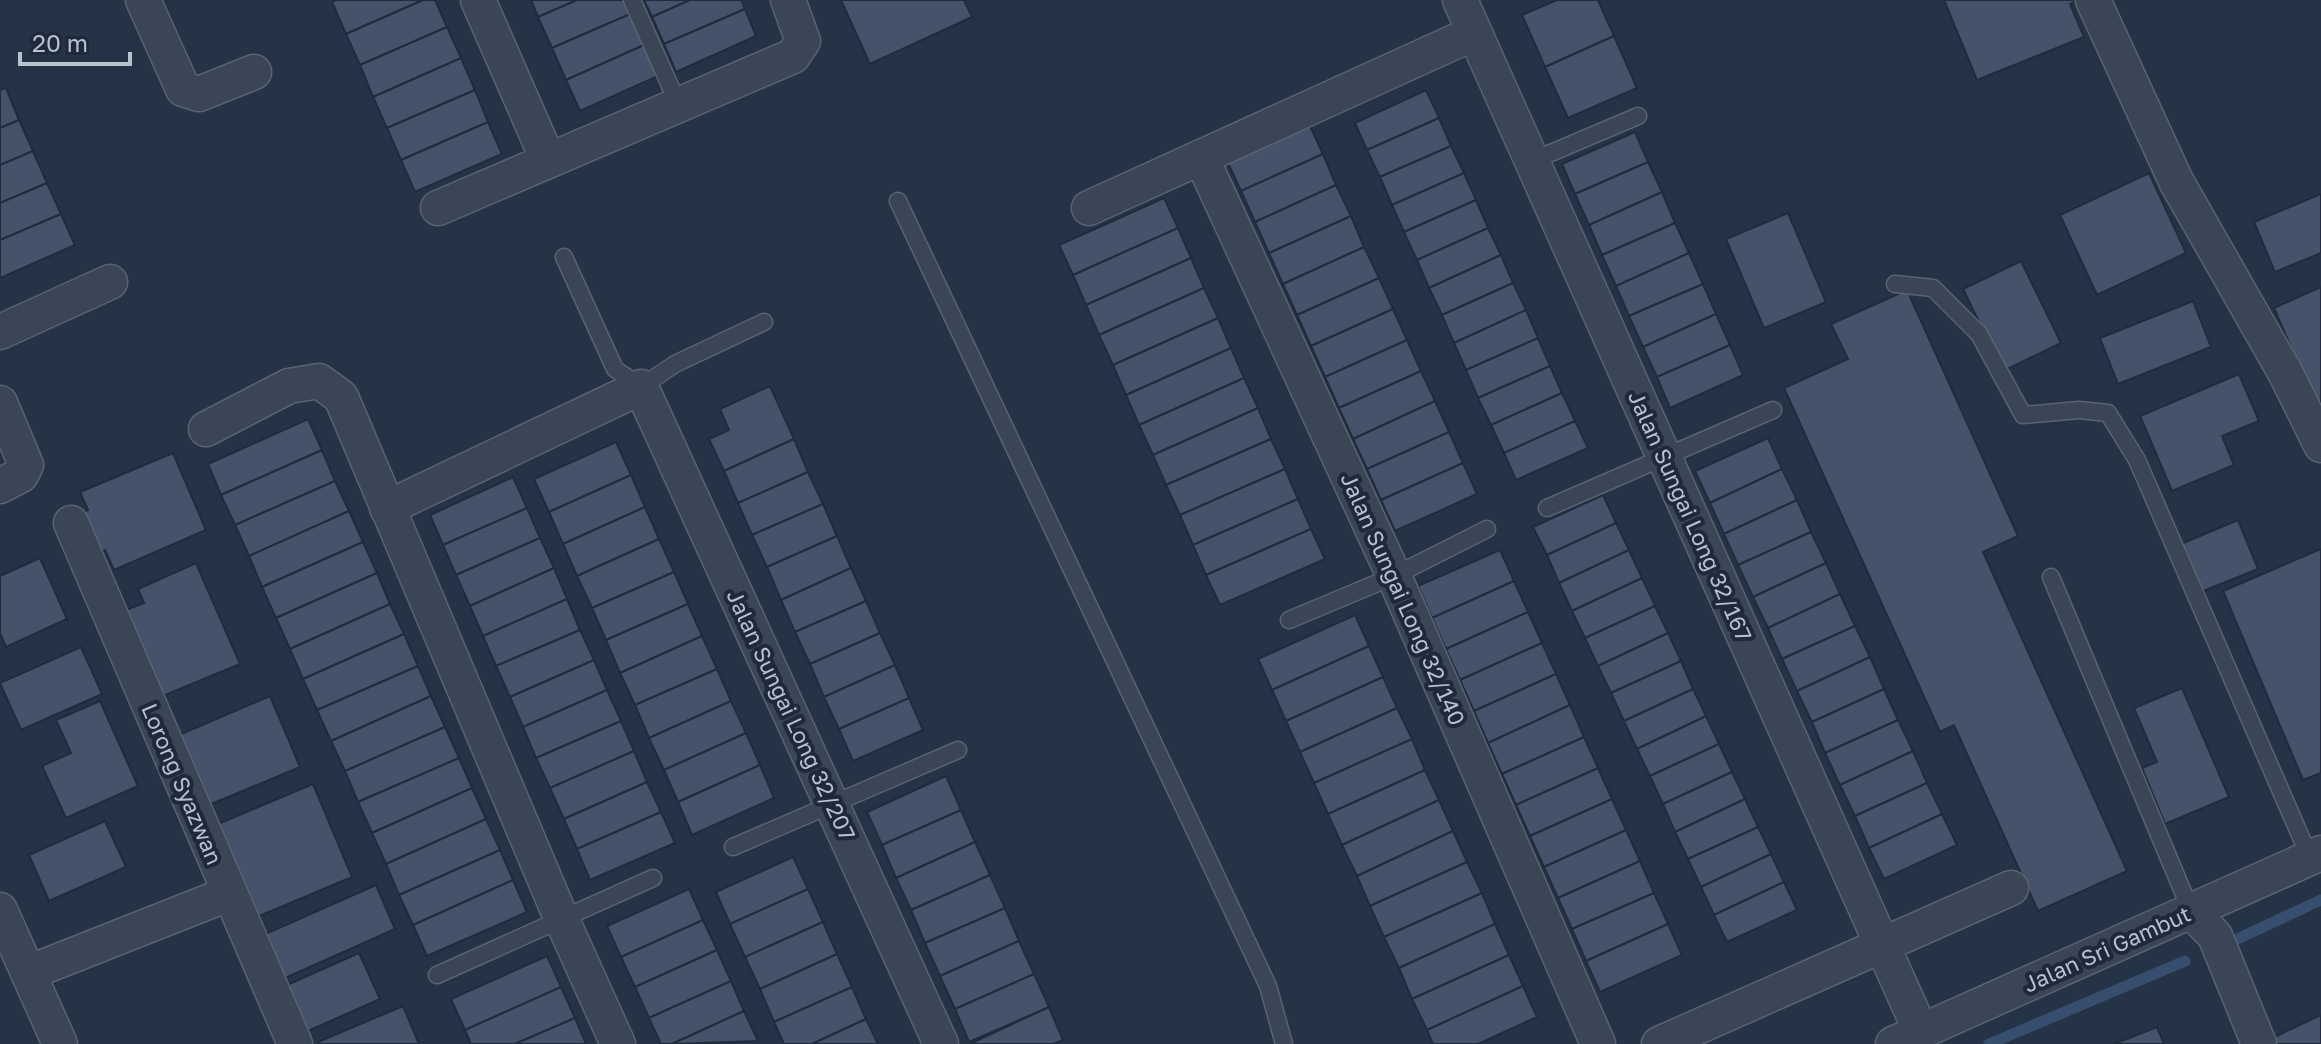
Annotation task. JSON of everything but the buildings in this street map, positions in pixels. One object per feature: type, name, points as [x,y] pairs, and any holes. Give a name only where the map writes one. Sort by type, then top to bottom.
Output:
[{"type":"street","points":[[143,0],[183,89],[199,94],[254,72]]},
{"type":"street","points":[[478,0],[548,160]]},
{"type":"street","points":[[438,208],[793,56],[803,41],[788,0]]},
{"type":"street","name":"Jalan Sungai Long 32/167","points":[[1460,0],[1881,944],[1907,1038]]},
{"type":"street","points":[[2093,0],[2176,181],[2286,374],[2321,445]]},
{"type":"street","points":[[1089,208],[1474,33]]},
{"type":"street","name":"Jalan Sungai Long 32/140","points":[[1201,157],[1394,576],[1598,1044]]},
{"type":"street","points":[[0,332],[110,282]]},
{"type":"street","points":[[206,429],[289,386],[319,381],[341,397],[562,920],[618,1044]]},
{"type":"street","points":[[387,508],[641,387]]},
{"type":"street","name":"Jalan Sungai Long 32/207","points":[[641,387],[941,1044]]},
{"type":"street","points":[[0,403],[26,465],[21,475],[0,486]]},
{"type":"street","name":"Lorong Syazwan","points":[[71,523],[295,1044]]},
{"type":"street","name":"Jalan Sri Gambut","points":[[1907,1038],[2316,855]]},
{"type":"street","points":[[1659,1044],[2011,888]]},
{"type":"street","points":[[28,973],[228,894]]},
{"type":"street","points":[[0,910],[60,1044]]},
{"type":"street","points":[[2191,911],[2215,936],[2259,1044]]},
{"type":"lane","points":[[632,0],[679,106]]},
{"type":"lane","points":[[1532,161],[1638,116]]},
{"type":"lane","points":[[898,201],[1268,986],[1284,1044]]},
{"type":"lane","points":[[564,257],[615,369],[641,387],[675,364],[764,322]]},
{"type":"lane","points":[[1895,284],[1933,288],[1979,334],[2023,415],[2079,410],[2108,413],[2137,460],[2316,855]]},
{"type":"lane","points":[[1547,508],[1773,410]]},
{"type":"lane","points":[[1289,620],[1394,576],[1487,529]]},
{"type":"lane","points":[[2051,577],[2191,911]]},
{"type":"lane","points":[[733,847],[958,750]]},
{"type":"lane","points":[[437,975],[653,878]]},
{"type":"waterway","points":[[2233,941],[2321,900]]},
{"type":"waterway","points":[[1989,1044],[2185,961]]}]
